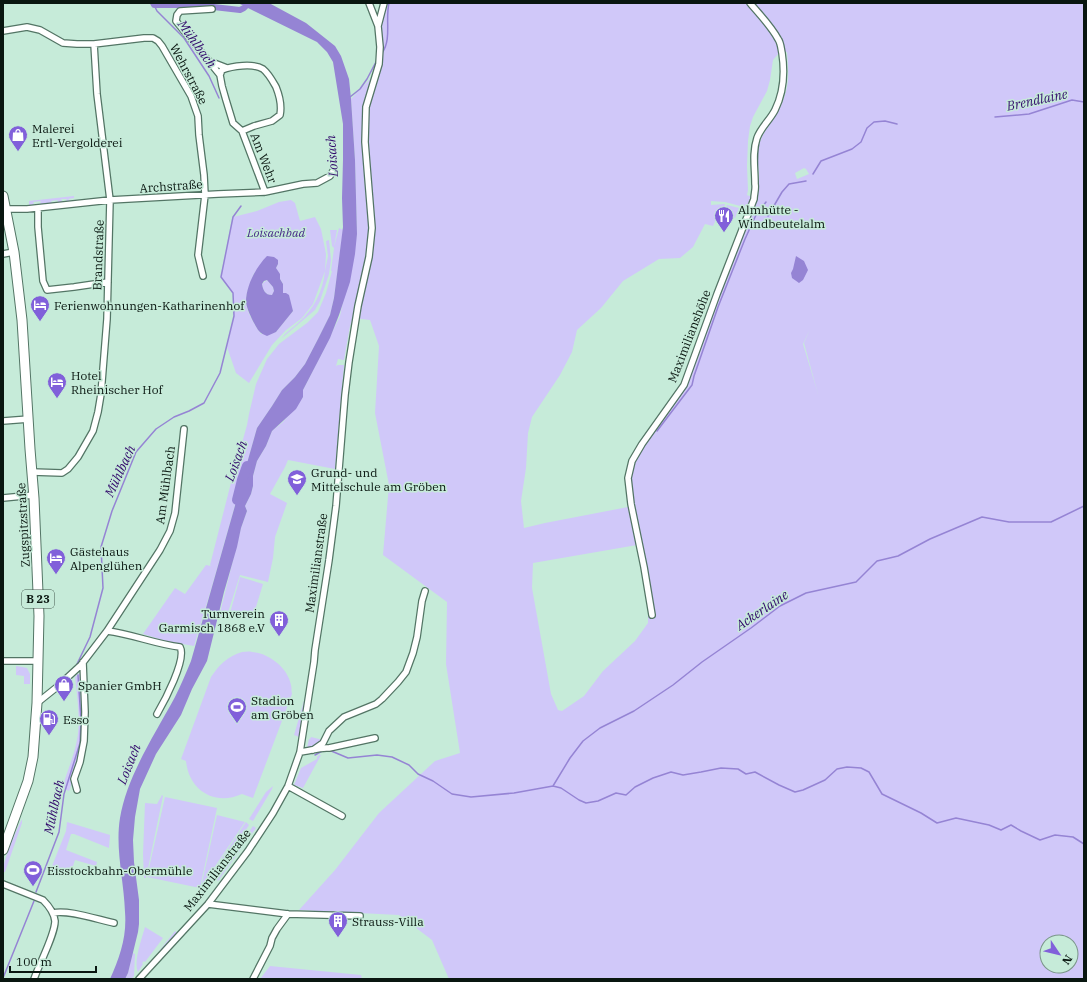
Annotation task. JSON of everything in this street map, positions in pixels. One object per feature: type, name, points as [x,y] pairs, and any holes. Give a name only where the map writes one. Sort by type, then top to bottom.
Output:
[{"type":"main road","name":"Zugspitzstraße","points":[[3,196],[14,252],[22,320],[34,496],[39,616],[37,703],[32,767],[3,850]]},
{"type":"street","points":[[369,3],[378,26]]},
{"type":"street","points":[[378,26],[384,3]]},
{"type":"street","name":"Maximilianshöhe","points":[[652,615],[631,504],[628,478],[632,461],[642,444],[684,385],[754,199],[756,185],[754,157],[757,138],[763,127],[771,118],[780,99],[784,80],[784,66],[780,40],[750,3]]},
{"type":"street","name":"Am Wehr","points":[[212,9],[180,11],[177,15],[176,21],[220,75],[233,123],[242,131],[265,192]]},
{"type":"street","name":"Maximilianstraße","points":[[139,979],[208,904],[261,833],[288,786],[300,752],[336,506],[345,395],[352,341],[369,257],[372,228],[365,142],[366,107],[379,64],[380,47],[378,26]]},
{"type":"street","name":"Wehrstraße","points":[[3,31],[27,27],[40,30],[63,43],[94,44],[144,38],[153,38],[158,41],[191,96],[198,116],[205,195],[198,255],[203,276]]},
{"type":"street","name":"Brandstraße","points":[[32,472],[62,473],[68,469],[78,457],[92,431],[98,412],[101,394],[107,319],[110,200],[97,94],[94,44]]},
{"type":"street","name":"Am Wehr","points":[[208,61],[227,68],[242,66],[261,68],[272,79],[281,102],[280,115],[272,122],[254,126],[242,131]]},
{"type":"street","points":[[220,75],[222,70],[227,68]]},
{"type":"street","name":"Archstraße","points":[[6,209],[27,209],[110,200],[265,192],[303,184],[317,183],[330,176],[333,171]]},
{"type":"street","points":[[38,208],[38,227],[43,281],[47,290],[108,282]]},
{"type":"street","points":[[3,254],[14,252]]},
{"type":"street","points":[[3,421],[29,419]]},
{"type":"street","name":"Am Mühlbach","points":[[37,703],[57,688],[82,663],[106,631],[160,550],[170,531],[175,513],[184,429]]},
{"type":"street","points":[[3,498],[34,496]]},
{"type":"street","points":[[313,750],[323,743],[329,731],[344,717],[376,704],[406,672],[417,637],[422,601],[425,591]]},
{"type":"street","points":[[106,631],[123,633],[165,645],[180,647],[182,650],[182,656],[172,684],[157,714]]},
{"type":"street","points":[[3,661],[37,661]]},
{"type":"street","points":[[77,790],[74,779],[80,762],[84,741],[85,712],[82,663]]},
{"type":"street","points":[[300,752],[323,747],[329,748],[375,738]]},
{"type":"street","points":[[288,786],[342,816]]},
{"type":"street","points":[[3,884],[35,896],[47,904],[53,913],[54,926],[34,979]]},
{"type":"street","points":[[208,904],[288,914],[360,916]]},
{"type":"street","points":[[53,913],[61,912],[114,923]]},
{"type":"street","points":[[253,979],[275,934],[288,914]]},
{"type":"green space","points":[[384,3],[1084,3],[1084,979],[449,979],[432,940],[399,915],[299,910],[335,870],[379,813],[435,761],[460,753],[446,664],[447,602],[383,555],[389,485],[375,413],[379,346],[370,320],[353,318],[350,326],[344,360],[338,359],[336,366],[344,365],[335,469],[288,460],[270,494],[287,503],[275,537],[273,558],[268,582],[240,575],[226,619],[219,617],[241,528],[247,511],[245,506],[251,494],[253,476],[257,461],[266,446],[272,431],[283,422],[303,397],[303,390],[340,316],[357,234],[355,160],[351,99],[376,73],[378,26]],"holes":[[[787,52],[788,82],[785,96],[776,115],[760,140],[758,149],[759,185],[755,206],[728,270],[688,383],[662,419],[639,455],[627,466],[626,475],[628,507],[524,528],[521,501],[526,468],[528,433],[532,417],[560,375],[572,352],[577,330],[601,308],[623,281],[659,259],[680,258],[693,247],[705,224],[713,226],[721,209],[723,210],[725,204],[711,205],[711,201],[725,202],[748,208],[752,197],[747,195],[748,141],[750,126],[753,117],[767,91],[773,60],[779,53]],[[804,168],[809,174],[797,179],[795,173]],[[810,329],[804,343],[818,394],[803,344]],[[637,545],[648,607],[648,623],[635,641],[603,671],[584,696],[562,711],[558,710],[551,694],[532,588],[533,563]]]},
{"type":"green space","points":[[74,196],[74,198],[68,199],[70,201],[66,202],[67,199],[61,199],[63,203],[57,203],[58,200],[51,201],[52,203],[40,204],[41,201],[33,202],[34,204],[29,205],[29,201]]},
{"type":"green space","name":"Loisachbad","points":[[291,200],[295,203],[300,221],[315,217],[321,229],[326,254],[325,271],[313,304],[302,318],[286,330],[272,345],[249,383],[236,373],[227,347],[234,316],[233,293],[221,277],[233,217],[257,211],[279,202]],"holes":[[[278,264],[276,268],[283,284],[283,293],[293,311],[276,332],[261,334],[251,318],[246,305],[247,294],[254,273]]]},
{"type":"green space","points":[[727,205],[739,208],[735,218],[730,216],[731,213],[725,210]]},
{"type":"green space","points":[[339,228],[343,230],[334,298],[330,315],[305,364],[282,390],[257,428],[194,646],[166,641],[143,634],[175,588],[185,594],[206,565],[211,566],[210,565],[247,425],[256,384],[267,359],[279,344],[307,323],[318,312],[326,293],[332,271],[334,248],[332,246],[330,230],[337,230],[334,247]]},
{"type":"green space","points":[[329,240],[331,260],[329,274],[320,301],[315,310],[282,338],[309,312],[320,293],[328,256],[326,241]]},
{"type":"green space","points":[[267,280],[273,287],[274,292],[272,295],[266,293],[263,288],[262,284]]},
{"type":"green space","points":[[240,577],[263,584],[252,620],[230,613]]},
{"type":"green space","name":"Stadion am Gröben","points":[[242,652],[265,655],[277,662],[282,667],[289,679],[292,694],[253,798],[242,794],[232,797],[213,797],[198,788],[188,772],[186,761],[181,759],[211,677],[224,662],[232,656]]},
{"type":"green space","points":[[16,666],[27,668],[30,674],[30,684],[24,684],[24,676],[16,675]]},
{"type":"green space","points":[[82,671],[83,732],[76,770],[69,791],[62,788],[77,740],[79,716],[75,677]]},
{"type":"green space","points":[[307,694],[299,737],[294,735]]},
{"type":"green space","points":[[311,737],[323,740],[316,747],[307,748]]},
{"type":"green space","points":[[319,755],[321,755],[303,788],[294,785],[301,768],[317,759]]},
{"type":"green space","points":[[273,786],[253,821],[249,819],[266,792]]},
{"type":"green space","points":[[162,795],[146,878],[144,878],[143,854],[145,803],[157,804]]},
{"type":"green space","points":[[165,797],[217,808],[200,888],[147,877]]},
{"type":"green space","points":[[217,815],[245,822],[201,887]]},
{"type":"green space","points":[[22,819],[22,823],[5,872],[3,872],[7,853]]},
{"type":"green space","points":[[67,822],[110,835],[109,848],[71,834],[66,850],[97,862],[96,866],[75,860],[71,872],[61,869],[59,874],[50,871],[66,831]]},
{"type":"green space","points":[[246,822],[249,825],[231,853],[201,892],[200,891]]},
{"type":"green space","points":[[253,826],[256,828],[218,881],[217,880]]},
{"type":"green space","points":[[145,927],[163,938],[145,962],[144,961],[142,963],[143,964],[138,972],[137,956]]},
{"type":"green space","points":[[175,931],[178,934],[157,954]]},
{"type":"green space","points":[[133,953],[135,954],[134,976],[131,979],[125,979],[128,973]]},
{"type":"green space","points":[[270,966],[361,975],[362,979],[260,979]]},
{"type":"shaded area","points":[[238,3],[269,3],[306,23],[335,46],[341,56],[349,79],[351,99],[355,160],[357,234],[355,254],[350,282],[339,315],[330,338],[303,390],[303,397],[296,409],[272,431],[266,446],[257,461],[253,476],[251,494],[245,506],[247,511],[241,528],[207,661],[192,689],[181,715],[156,754],[140,789],[133,840],[139,900],[138,932],[128,973],[125,979],[110,979],[120,954],[125,930],[119,841],[120,818],[124,802],[135,771],[175,697],[191,661],[257,428],[282,390],[305,364],[330,315],[334,298],[343,227],[343,124],[333,62],[327,52],[317,42]]},
{"type":"shaded area","points":[[267,256],[274,257],[278,260],[276,268],[280,274],[280,279],[283,284],[283,293],[289,295],[293,311],[276,332],[267,336],[260,332],[257,328],[249,313],[246,302],[246,296],[250,283],[263,260]],"holes":[[[267,280],[273,287],[274,291],[272,295],[270,295],[265,292],[262,284]]]},
{"type":"shaded area","points":[[796,256],[804,261],[808,270],[803,280],[799,283],[792,278],[791,273]]},
{"type":"waterway","points":[[153,3],[154,5],[196,5],[240,10],[247,5]]},
{"type":"waterway","points":[[382,53],[388,36],[389,3]]},
{"type":"waterway","name":"Mühlbach","points":[[154,5],[157,11],[184,38],[209,76],[219,98]]},
{"type":"waterway","points":[[350,97],[360,89],[377,60]]},
{"type":"waterway","name":"Brendlaine","points":[[995,117],[1029,114],[1072,100],[1084,102]]},
{"type":"waterway","points":[[813,174],[821,161],[852,149],[861,142],[867,128],[874,122],[885,121],[897,124]]},
{"type":"waterway","points":[[768,216],[782,192],[789,184],[806,181]]},
{"type":"waterway","points":[[657,431],[692,385],[718,307],[745,239],[756,215],[766,202]]},
{"type":"waterway","name":"Mühlbach","points":[[77,664],[90,637],[103,588],[101,547],[112,511],[136,452],[156,429],[174,417],[204,403],[220,373],[234,316],[233,293],[221,277],[233,217],[241,206]]},
{"type":"waterway","name":"Loisach","points":[[237,500],[247,466]]},
{"type":"waterway","name":"Ackerlaine","points":[[553,786],[570,758],[583,741],[600,728],[634,711],[673,685],[702,662],[780,606],[806,593],[856,582],[877,561],[898,556],[930,539],[982,517],[1009,522],[1051,522],[1084,506]]},
{"type":"waterway","name":"Mühlbach","points":[[36,892],[59,832],[64,794],[80,743],[81,720],[78,675]]},
{"type":"waterway","points":[[315,755],[324,750]]},
{"type":"waterway","points":[[329,750],[348,758],[377,755],[392,757],[409,765],[418,774],[433,781],[452,794],[471,797],[514,793],[553,786],[561,788],[586,803],[598,801],[616,793],[626,795],[635,787],[653,778],[671,772],[683,775],[721,768],[738,769],[746,774],[755,772],[795,792],[825,780],[837,769],[847,767],[861,768],[869,772],[882,794],[921,813],[937,823],[956,818],[989,825],[1001,830],[1011,825],[1040,840],[1055,835],[1073,837],[1084,844]]},
{"type":"waterway","name":"Mühlbach","points":[[3,978],[34,901]]},
{"type":"place","name":"Malerei Ertl-Vergolderei","points":[[18,152]]},
{"type":"place","name":"Almhütte - Windbeutelalm","points":[[724,233]]},
{"type":"place","name":"Ferienwohnungen-Katharinenhof","points":[[40,322]]},
{"type":"place","name":"Hotel Rheinischer Hof","points":[[57,399]]},
{"type":"place","name":"Grund- und Mittelschule am Gröben","points":[[297,496]]},
{"type":"place","name":"Gästehaus Alpenglühen","points":[[56,575]]},
{"type":"place","name":"Turnverein Garmisch 1868 e.V","points":[[279,637]]},
{"type":"place","name":"Spanier GmbH","points":[[64,702]]},
{"type":"place","name":"Stadion am Gröben","points":[[237,724]]},
{"type":"place","name":"Esso","points":[[49,736]]},
{"type":"place","name":"Eisstockbahn-Obermühle","points":[[33,887]]},
{"type":"place","name":"Strauss-Villa","points":[[338,938]]}]
